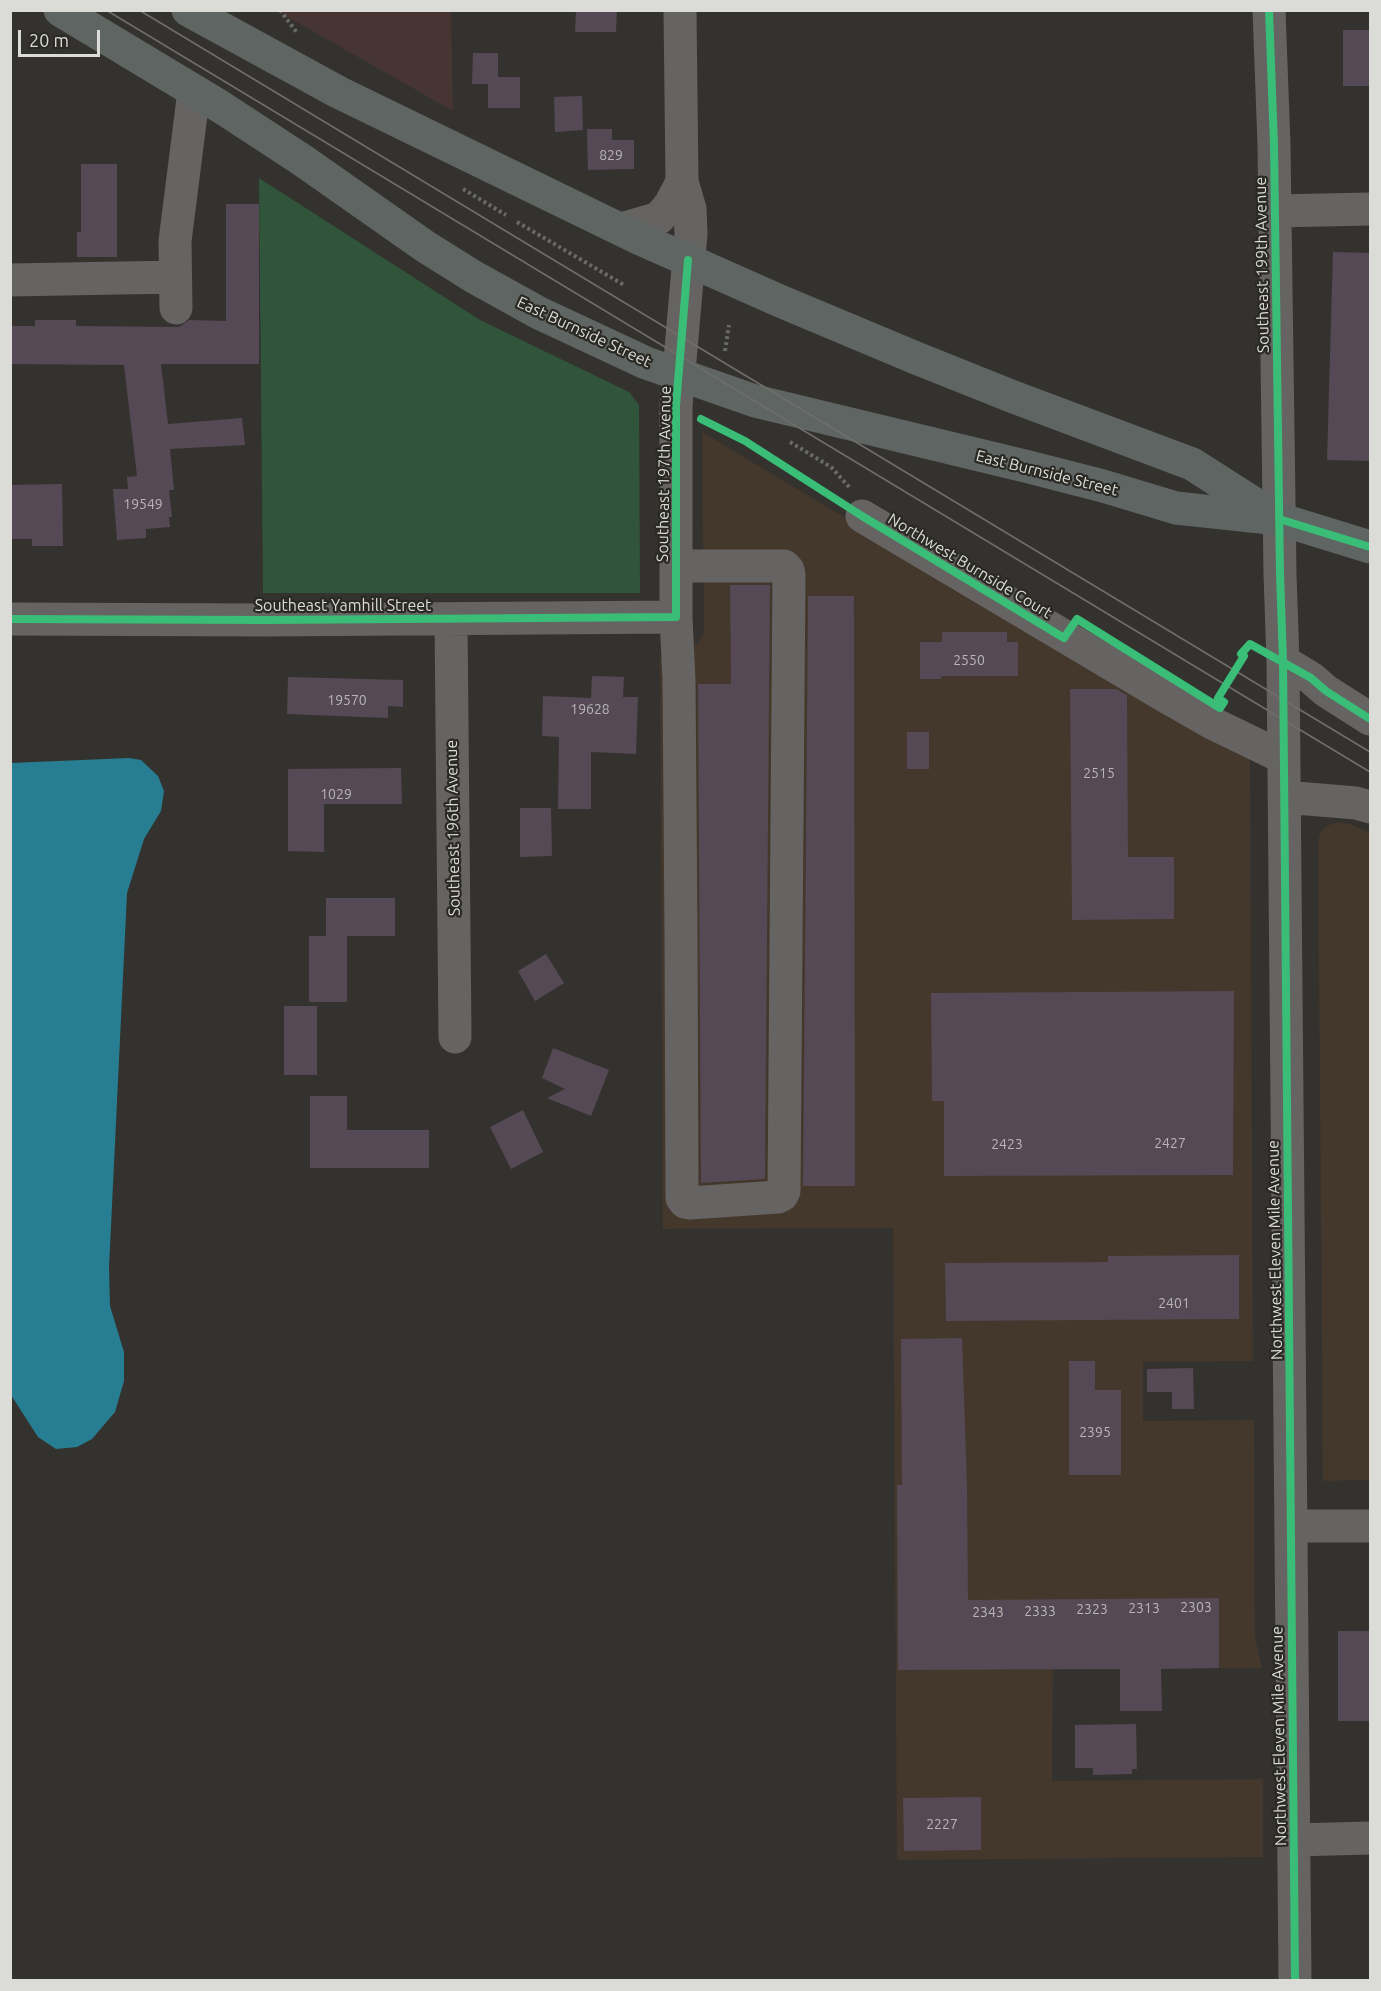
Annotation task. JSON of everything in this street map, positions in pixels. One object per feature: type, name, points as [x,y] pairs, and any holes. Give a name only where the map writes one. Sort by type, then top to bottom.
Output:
[{"type":"main road","name":"East Burnside Street","points":[[60,10],[293,154],[426,247],[474,277],[539,313],[597,341],[678,375],[755,401],[1029,466],[1176,508],[1279,519],[1371,548]]},
{"type":"main road","name":"East Burnside Street","points":[[188,10],[338,92],[621,229],[780,301],[916,358],[1192,464],[1279,519]]},
{"type":"street","name":"Southeast 197th Avenue","points":[[676,566],[784,566],[789,575],[784,1191],[778,1197],[690,1203],[685,1202],[682,1198],[679,680],[676,617],[676,566],[676,406],[691,234],[690,209],[682,182],[680,10]]},
{"type":"street","name":"Southeast 199th Avenue","points":[[1269,10],[1275,212],[1279,519]]},
{"type":"street","points":[[10,280],[176,293],[176,241],[194,91]]},
{"type":"street","name":"Southeast 197th Avenue","points":[[621,229],[659,218],[670,206],[682,182]]},
{"type":"street","points":[[1275,212],[1371,209]]},
{"type":"street","name":"Northwest Burnside Court","points":[[862,516],[1212,723],[1284,758]]},
{"type":"street","name":"Northwest Eleven Mile Avenue","points":[[1279,519],[1283,661],[1295,1980]]},
{"type":"street","name":"Southeast Yamhill Street","points":[[10,619],[676,617]]},
{"type":"street","name":"Southeast 196th Avenue","points":[[451,619],[455,1037]]},
{"type":"street","points":[[1283,661],[1311,678],[1326,692],[1371,719]]},
{"type":"street","points":[[1284,797],[1356,803],[1371,807]]},
{"type":"street","points":[[1291,1526],[1371,1526]]},
{"type":"street","points":[[1294,1840],[1371,1838]]},
{"type":"path","points":[[280,10],[298,36]]},
{"type":"path","points":[[517,222],[624,285]]},
{"type":"path","points":[[725,351],[729,325]]},
{"type":"shaded area","points":[[277,11],[451,11],[453,111]]},
{"type":"shaded area","points":[[702,432],[1250,760],[1253,1361],[1143,1362],[1143,1421],[1254,1420],[1255,1637],[1262,1668],[1053,1669],[1052,1781],[1263,1779],[1263,1857],[897,1860],[893,1228],[663,1229],[660,657],[689,648],[699,642],[704,632]]},
{"type":"shaded area","points":[[1339,822],[1370,833],[1370,1480],[1323,1481],[1318,841],[1321,831]]},
{"type":"green space","points":[[259,178],[480,320],[629,392],[639,405],[640,593],[263,593]]},
{"type":"water","points":[[129,758],[141,760],[158,776],[164,791],[161,811],[144,839],[127,893],[109,1268],[110,1306],[124,1352],[124,1381],[115,1412],[92,1439],[77,1447],[56,1449],[38,1437],[11,1395],[11,763]]},
{"type":"building","points":[[576,10],[617,10],[616,32],[575,32]]},
{"type":"building","points":[[1343,30],[1371,30],[1371,86],[1343,86]]},
{"type":"building","points":[[473,53],[498,53],[498,77],[520,77],[520,108],[488,108],[488,84],[472,84]]},
{"type":"building","points":[[582,96],[583,130],[555,132],[554,97]]},
{"type":"building","points":[[587,129],[612,129],[612,140],[634,140],[634,169],[588,170]]},
{"type":"building","points":[[81,164],[117,164],[117,257],[77,257],[77,232],[81,232]]},
{"type":"building","points":[[226,204],[259,204],[259,364],[161,364],[168,424],[242,418],[245,445],[170,449],[174,490],[169,490],[172,517],[169,517],[170,527],[146,529],[146,538],[117,540],[113,489],[128,489],[127,477],[137,476],[124,365],[10,364],[10,326],[35,326],[35,320],[76,320],[76,326],[179,327],[189,320],[226,321]]},
{"type":"building","points":[[1333,252],[1371,253],[1371,461],[1327,460]]},
{"type":"building","points":[[62,484],[63,546],[32,546],[32,539],[10,539],[10,485]]},
{"type":"building","points":[[730,585],[770,585],[765,1179],[701,1183],[698,684],[731,684]]},
{"type":"building","points":[[808,596],[854,596],[855,1186],[803,1186]]},
{"type":"building","points":[[942,632],[1007,632],[1007,642],[1018,642],[1018,676],[941,676],[941,679],[920,679],[920,642],[942,642]]},
{"type":"building","points":[[592,676],[624,677],[623,697],[638,697],[636,754],[591,752],[591,809],[558,809],[559,737],[542,736],[543,696],[591,698]]},
{"type":"building","points":[[288,677],[403,680],[403,707],[388,706],[388,718],[287,714]]},
{"type":"building","points":[[1070,689],[1116,689],[1127,695],[1128,857],[1174,857],[1174,919],[1072,920]]},
{"type":"building","points":[[907,732],[929,732],[929,769],[907,769]]},
{"type":"building","points":[[401,768],[402,804],[324,804],[324,852],[288,851],[288,769]]},
{"type":"building","points":[[520,808],[551,808],[552,856],[520,857]]},
{"type":"building","points":[[326,898],[395,898],[395,936],[347,936],[347,1002],[309,1002],[309,936],[326,936]]},
{"type":"building","points":[[546,954],[564,983],[535,1001],[518,971]]},
{"type":"building","points":[[1234,991],[1233,1175],[944,1176],[944,1101],[932,1101],[931,993]]},
{"type":"building","points":[[284,1006],[317,1006],[317,1075],[284,1075]]},
{"type":"building","points":[[553,1048],[609,1070],[591,1116],[547,1098],[565,1089],[542,1078]]},
{"type":"building","points":[[310,1096],[347,1096],[347,1130],[429,1130],[429,1168],[310,1168]]},
{"type":"building","points":[[523,1110],[543,1152],[511,1169],[490,1127]]},
{"type":"building","points":[[1239,1255],[1239,1319],[946,1321],[945,1263],[1108,1262],[1108,1256]]},
{"type":"building","points":[[962,1338],[968,1600],[1219,1598],[1219,1668],[1161,1669],[1162,1711],[1120,1711],[1120,1669],[898,1670],[897,1485],[902,1485],[901,1339]]},
{"type":"building","points":[[1069,1361],[1095,1361],[1095,1390],[1121,1390],[1121,1475],[1069,1475]]},
{"type":"building","points":[[1193,1368],[1194,1409],[1172,1409],[1172,1392],[1147,1392],[1147,1369]]},
{"type":"building","points":[[1338,1631],[1371,1631],[1371,1721],[1338,1721]]},
{"type":"building","points":[[1136,1724],[1137,1769],[1132,1769],[1132,1774],[1093,1775],[1093,1768],[1075,1768],[1075,1725]]},
{"type":"building","points":[[981,1797],[981,1850],[904,1851],[903,1798]]},
{"type":"tram line","points":[[106,10],[1370,772]]},
{"type":"tram line","points":[[139,10],[1370,752]]},
{"type":"cycle path","points":[[1269,10],[1274,145],[1283,661],[1295,1980]]},
{"type":"cycle path","points":[[10,619],[676,617],[676,406],[688,260]]},
{"type":"cycle path","points":[[701,419],[745,441],[862,516],[1064,638],[1077,619],[1220,708],[1224,702],[1218,698],[1244,656],[1241,654],[1250,644],[1311,678],[1326,691],[1370,719]]},
{"type":"cycle path","points":[[1279,519],[1370,547]]}]
